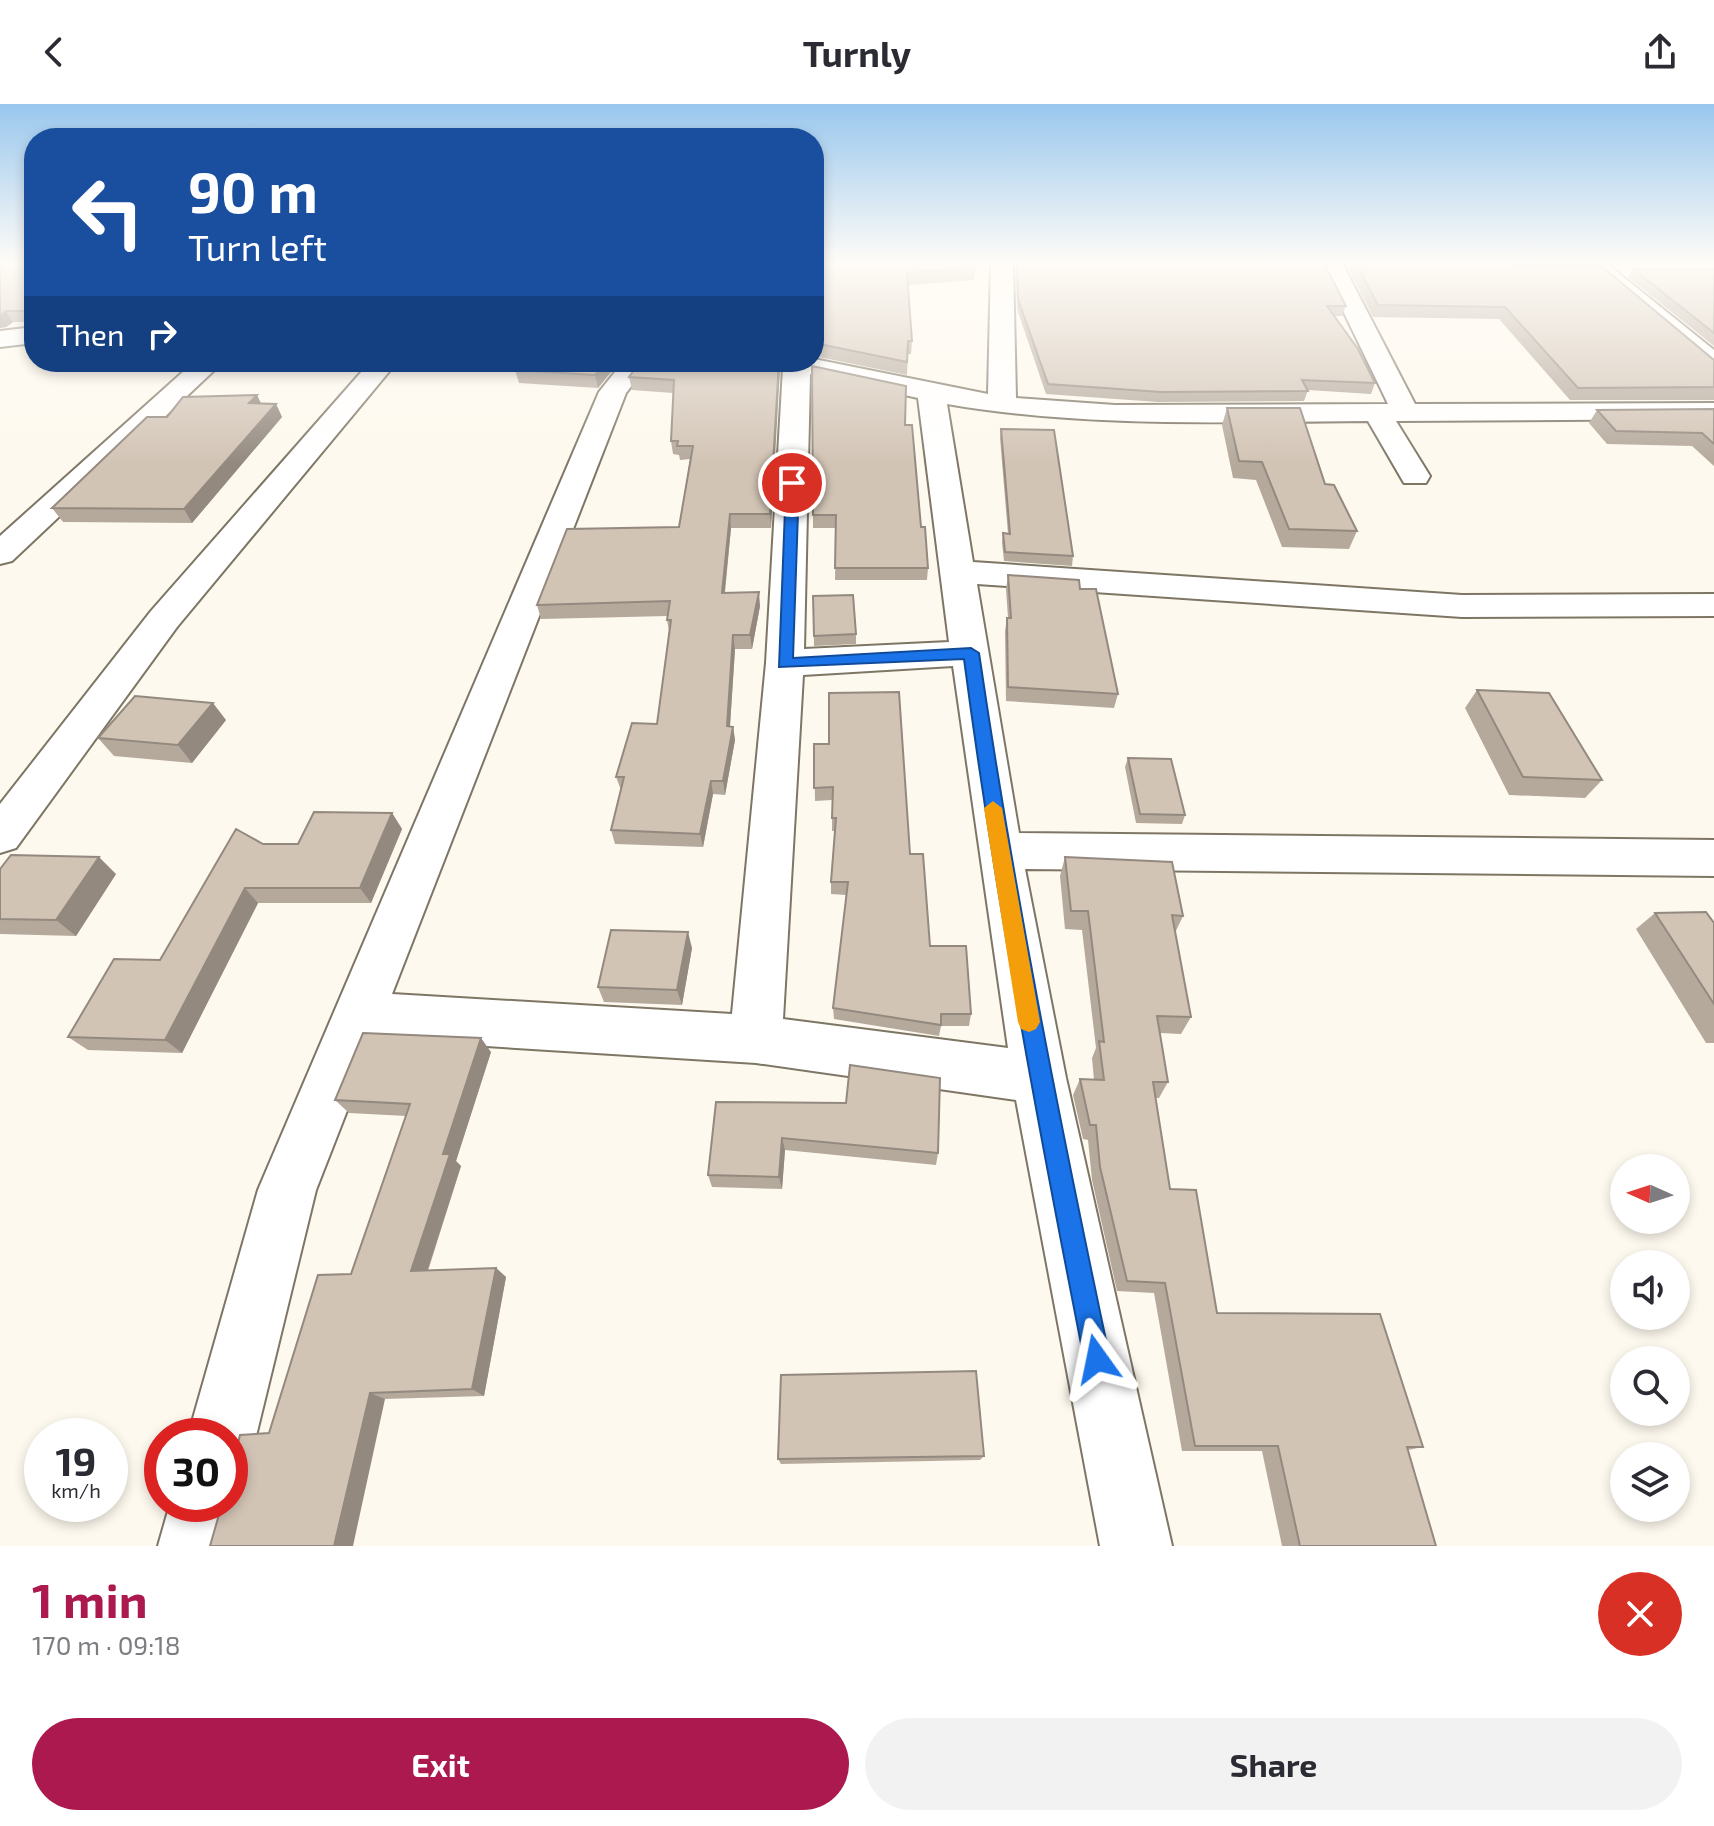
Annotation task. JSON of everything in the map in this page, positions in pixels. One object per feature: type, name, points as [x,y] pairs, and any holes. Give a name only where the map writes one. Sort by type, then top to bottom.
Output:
[{"type":"street","points":[[1002,330],[1002,405]]},
{"type":"street","points":[[1358,330],[1415,476]]},
{"type":"street","points":[[1674,330],[1714,363]]},
{"type":"street","points":[[0,339],[24,336]]},
{"type":"street","points":[[824,370],[1002,405],[1115,414],[1714,411]]},
{"type":"street","points":[[0,554],[199,372]]},
{"type":"street","points":[[0,836],[164,619],[375,372]]},
{"type":"street","points":[[227,1418],[287,1190],[613,392],[629,372]]},
{"type":"street","points":[[756,1039],[785,663],[794,372]]},
{"type":"street","points":[[931,393],[999,851],[1039,1078],[1136,1546]]},
{"type":"street","points":[[960,572],[1462,606],[1714,605]]},
{"type":"street","points":[[785,663],[971,653]]},
{"type":"street","points":[[999,851],[1714,858]]},
{"type":"street","points":[[357,1015],[756,1039],[1039,1078]]},
{"type":"street","points":[[194,1546],[200,1522]]},
{"type":"building","points":[[824,330],[911,330],[907,362],[824,345]]},
{"type":"building","points":[[1029,330],[1345,330],[1375,383],[1302,380],[1308,391],[1161,392],[1048,384]]},
{"type":"building","points":[[1526,330],[1678,330],[1714,360],[1714,387],[1578,388]]},
{"type":"building","points":[[824,369],[906,386],[905,425],[912,425],[928,568],[835,568],[836,515],[813,515],[812,372],[824,372]]},
{"type":"building","points":[[547,372],[598,372],[595,375]]},
{"type":"building","points":[[633,372],[778,372],[770,514],[730,514],[722,593],[759,592],[750,635],[733,635],[727,726],[733,727],[723,781],[711,781],[700,834],[611,830],[624,777],[616,777],[632,723],[657,724],[671,620],[667,620],[670,601],[537,605],[567,529],[679,527],[693,446],[677,446],[678,441],[671,441],[674,380],[629,377]]},
{"type":"building","points":[[257,395],[249,403],[276,404],[184,509],[52,508],[147,417],[167,417],[183,397]]},
{"type":"building","points":[[1227,408],[1300,408],[1325,484],[1334,485],[1357,531],[1289,529],[1262,462],[1239,461]]},
{"type":"building","points":[[1714,409],[1714,444],[1702,433],[1616,431],[1597,410]]},
{"type":"building","points":[[1001,429],[1054,430],[1073,556],[1005,552],[1003,533],[1010,534]]},
{"type":"building","points":[[1008,575],[1079,580],[1080,589],[1096,589],[1118,694],[1008,687],[1007,618],[1011,618]]},
{"type":"building","points":[[853,595],[856,634],[814,636],[813,596]]},
{"type":"building","points":[[1477,690],[1549,693],[1602,780],[1523,777]]},
{"type":"building","points":[[899,692],[910,854],[923,854],[930,946],[966,946],[971,1014],[941,1014],[941,1025],[833,1008],[848,882],[831,882],[836,818],[832,818],[833,787],[814,788],[814,744],[829,744],[829,693]]},
{"type":"building","points":[[135,696],[213,703],[178,745],[98,738]]},
{"type":"building","points":[[1128,758],[1171,759],[1185,815],[1140,814]]},
{"type":"building","points":[[314,812],[392,813],[360,888],[245,888],[165,1040],[68,1037],[114,959],[160,960],[236,829],[263,844],[298,844]]},
{"type":"building","points":[[11,855],[99,857],[56,920],[0,919],[0,869]]},
{"type":"building","points":[[1065,857],[1172,862],[1183,916],[1172,915],[1191,1017],[1157,1016],[1168,1082],[1153,1082],[1170,1189],[1196,1190],[1217,1313],[1380,1314],[1423,1447],[1407,1447],[1436,1546],[1300,1546],[1278,1446],[1195,1446],[1165,1283],[1127,1281],[1100,1167],[1096,1125],[1090,1125],[1080,1079],[1104,1080],[1099,1041],[1104,1042],[1088,911],[1071,911]]},
{"type":"building","points":[[1706,912],[1714,923],[1714,1004],[1655,913]]},
{"type":"building","points":[[611,930],[688,932],[677,990],[598,987]]},
{"type":"building","points":[[363,1033],[481,1038],[443,1154],[450,1154],[411,1271],[496,1268],[472,1389],[370,1393],[334,1546],[210,1546],[217,1522],[248,1522],[248,1434],[269,1433],[318,1275],[351,1274],[410,1104],[335,1100]]},
{"type":"building","points":[[850,1065],[940,1078],[938,1153],[782,1138],[779,1177],[708,1175],[716,1102],[846,1103]]},
{"type":"building","points":[[976,1371],[984,1456],[778,1459],[781,1375]]},
{"type":"slow traffic","points":[[993,808],[1029,1022]]},
{"type":"route","points":[[792,483],[785,663],[971,653],[999,851],[1034,1050],[1097,1359]]}]
